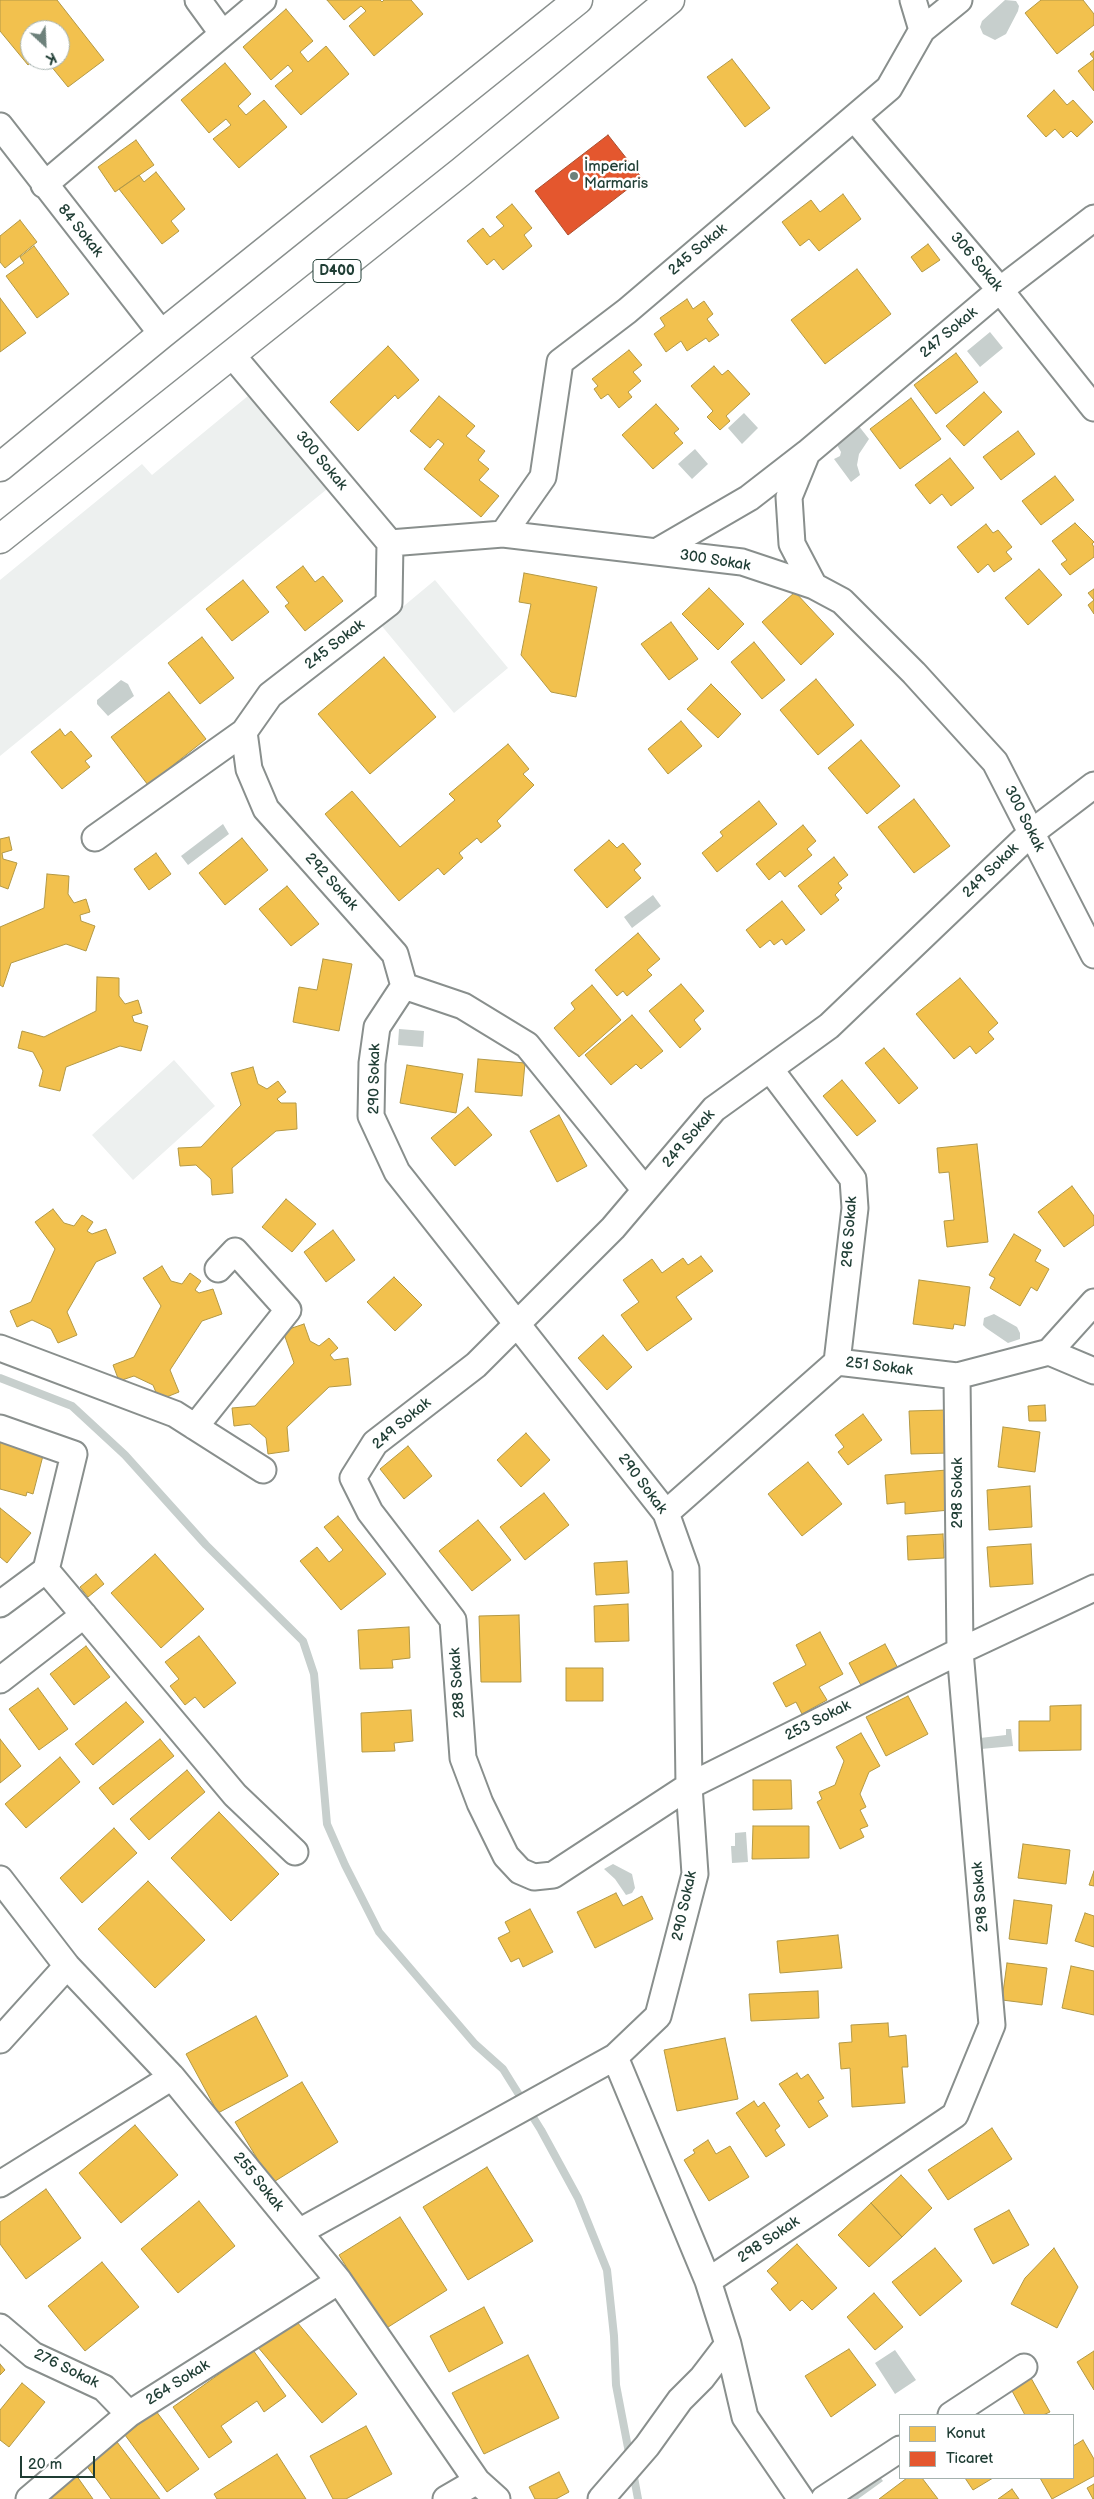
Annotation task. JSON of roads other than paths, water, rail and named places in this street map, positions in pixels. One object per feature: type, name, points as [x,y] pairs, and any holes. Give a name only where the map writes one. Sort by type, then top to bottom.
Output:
[{"type":"highway","name":"D400","points":[[0,539],[462,171],[670,0]]},
{"type":"highway","points":[[0,467],[573,2]]},
{"type":"street","points":[[198,0],[222,33]]},
{"type":"street","points":[[44,185],[263,0]]},
{"type":"street","points":[[913,0],[922,30]]},
{"type":"street","name":"245 Sokak","points":[[503,534],[543,477],[560,362],[627,311],[889,88],[922,30],[959,0]]},
{"type":"street","name":"306 Sokak","points":[[854,118],[1000,290],[1094,408]]},
{"type":"street","name":"84 Sokak","points":[[0,126],[44,185],[162,334]]},
{"type":"street","name":"247 Sokak","points":[[656,552],[749,498],[807,453],[1000,290],[1094,218]]},
{"type":"street","name":"300 Sokak","points":[[232,355],[390,543],[503,534],[742,562],[814,586],[842,601],[914,673],[995,762],[1094,955]]},
{"type":"street","name":"247 Sokak","points":[[807,453],[789,497],[792,544],[814,586]]},
{"type":"street","name":"245 Sokak","points":[[244,732],[270,695],[389,603],[390,543]]},
{"type":"street","points":[[95,838],[244,732]]},
{"type":"street","name":"292 Sokak","points":[[244,732],[249,769],[266,809],[395,954],[404,986]]},
{"type":"street","name":"249 Sokak","points":[[353,1478],[375,1443],[476,1365],[613,1228],[714,1109],[829,1026],[1031,833],[1094,786]]},
{"type":"street","points":[[404,986],[463,1006],[527,1045],[645,1190]]},
{"type":"street","name":"290 Sokak","points":[[299,2232],[615,2057],[658,2016],[695,1874],[689,1786],[686,1569],[666,1513],[397,1172],[371,1116],[372,1063],[377,1026],[404,986]]},
{"type":"street","name":"296 Sokak","points":[[770,1069],[853,1180],[855,1208],[837,1362]]},
{"type":"street","points":[[196,1427],[288,1310],[234,1251],[218,1269]]},
{"type":"street","points":[[1094,1302],[1049,1352],[1094,1370]]},
{"type":"street","points":[[0,1348],[175,1414],[263,1470]]},
{"type":"street","name":"251 Sokak","points":[[666,1513],[837,1362],[957,1376],[1049,1352]]},
{"type":"street","name":"298 Sokak","points":[[708,2281],[955,2115],[992,2025],[960,1651],[957,1376]]},
{"type":"street","points":[[0,1428],[74,1454],[46,1570],[0,1604]]},
{"type":"street","name":"288 Sokak","points":[[353,1478],[370,1512],[453,1620],[463,1758],[480,1803],[506,1856],[520,1870],[534,1877],[553,1874]]},
{"type":"street","points":[[46,1570],[235,1795],[295,1852]]},
{"type":"street","name":"253 Sokak","points":[[553,1874],[689,1786],[960,1651],[1094,1588]]},
{"type":"street","points":[[0,1680],[84,1615]]},
{"type":"street","name":"255 Sokak","points":[[0,1880],[67,1966],[172,2077],[339,2281],[477,2481],[497,2499]]},
{"type":"street","points":[[0,2040],[67,1966]]},
{"type":"street","points":[[615,2057],[708,2281],[728,2344],[745,2417],[801,2499]]},
{"type":"street","points":[[0,2184],[172,2077]]},
{"type":"street","name":"264 Sokak","points":[[29,2499],[129,2414],[339,2281]]},
{"type":"street","name":"276 Sokak","points":[[0,2327],[33,2355],[104,2388],[129,2414]]},
{"type":"street","points":[[605,2495],[647,2446],[680,2400],[702,2378],[728,2344]]},
{"type":"street","points":[[953,2414],[1024,2367]]},
{"type":"street","points":[[824,2499],[899,2450]]},
{"type":"street","points":[[446,2499],[477,2481]]},
{"type":"waterway","points":[[0,1378],[72,1406],[125,1455],[206,1545],[303,1641],[314,1674],[327,1824],[345,1865],[379,1932],[475,2044],[503,2069],[541,2130],[578,2198],[607,2270],[614,2336],[616,2385],[630,2458]]},
{"type":"waterway","points":[[633,2472],[638,2499]]},
{"type":"place","name":"İmperial Marmaris","points":[[574,176]]}]
